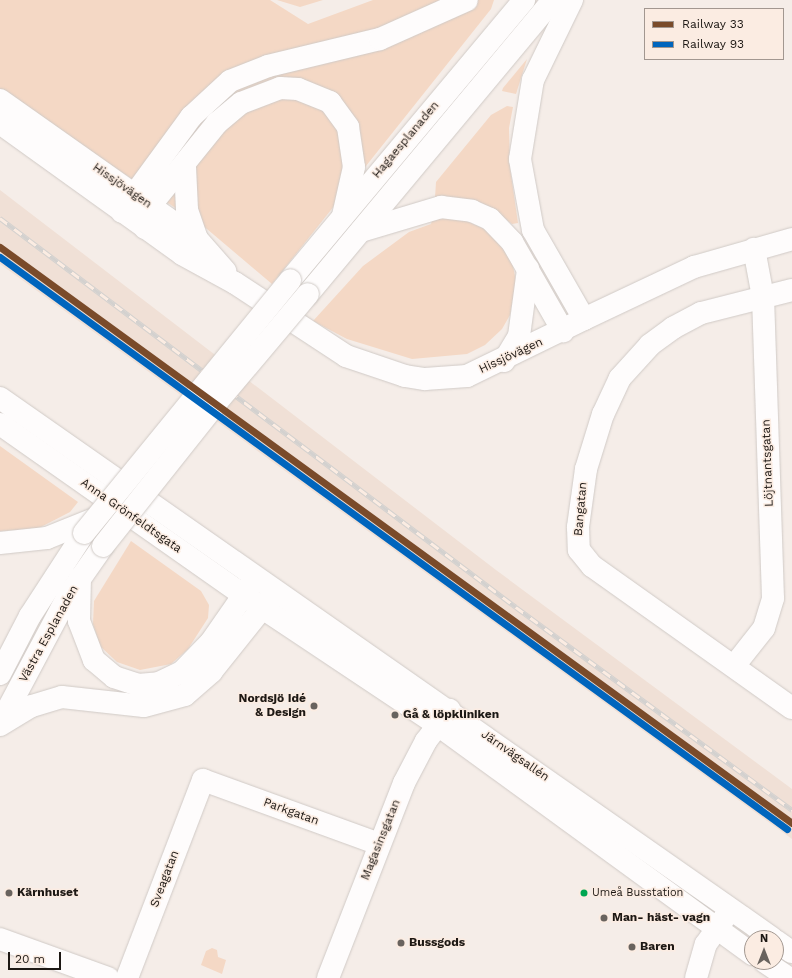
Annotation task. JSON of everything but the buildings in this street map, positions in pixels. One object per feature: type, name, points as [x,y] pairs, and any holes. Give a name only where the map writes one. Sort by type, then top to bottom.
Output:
[{"type":"main road","points":[[137,211],[191,117],[230,81],[268,66],[380,38],[467,0]]},
{"type":"main road","name":"Hagaesplanaden","points":[[290,280],[524,0]]},
{"type":"main road","name":"Hagaesplanaden","points":[[308,294],[552,0]]},
{"type":"main road","points":[[572,0],[533,80],[520,159],[533,230],[584,319]]},
{"type":"main road","points":[[137,211],[185,166],[217,123],[241,102],[264,91],[298,89],[330,102],[348,127],[354,167],[343,216]]},
{"type":"main road","name":"Hissjövägen","points":[[0,100],[137,211],[182,254],[235,283],[346,356],[386,372],[425,379],[466,376],[504,361],[584,319],[694,267],[792,239]]},
{"type":"main road","name":"Hissjövägen","points":[[0,123],[137,211],[197,239],[235,283]]},
{"type":"main road","points":[[185,166],[187,210],[197,239]]},
{"type":"main road","points":[[361,231],[429,209],[472,212],[490,218],[502,229],[528,269],[563,331]]},
{"type":"main road","name":"Löjtnantsgatan","points":[[734,666],[764,628],[773,598],[763,297],[754,249]]},
{"type":"main road","points":[[504,361],[519,336],[528,269]]},
{"type":"main road","name":"Västra Esplanaden","points":[[0,674],[30,616],[86,526],[290,280]]},
{"type":"main road","name":"Bangatan","points":[[792,290],[701,313],[673,328],[650,345],[620,378],[592,446],[578,527],[578,550],[592,566],[792,708]]},
{"type":"main road","name":"Västra Esplanaden","points":[[0,724],[80,578],[103,546],[217,402],[308,294]]},
{"type":"main road","name":"Anna Grönfeldtsgata","points":[[0,398],[256,578]]},
{"type":"main road","name":"Anna Grönfeldtsgata","points":[[0,424],[263,609]]},
{"type":"main road","points":[[0,543],[32,542],[86,526]]},
{"type":"main road","points":[[80,578],[79,621],[91,655],[114,677],[138,685],[159,683],[182,672],[211,642],[256,578]]},
{"type":"main road","name":"Järnvägsallén","points":[[256,578],[443,717],[716,930],[744,949]]},
{"type":"main road","points":[[0,724],[32,706],[62,697],[144,706],[185,695],[211,672],[263,609],[275,591]]},
{"type":"main road","name":"Järnvägsallén","points":[[263,609],[443,717],[760,930]]},
{"type":"main road","name":"Magasinsgatan","points":[[328,978],[404,783],[443,717]]},
{"type":"main road","name":"Parkgatan","points":[[203,780],[379,844]]},
{"type":"main road","name":"Sveagatan","points":[[127,978],[203,780]]},
{"type":"main road","points":[[696,978],[706,944],[730,910]]},
{"type":"main road","points":[[0,939],[108,978]]},
{"type":"main road","points":[[777,970],[789,978]]},
{"type":"shaded area","points":[[0,0],[270,0],[308,24],[373,0],[494,0],[491,9],[272,284],[207,229],[0,91]]},
{"type":"shaded area","points":[[277,0],[323,0],[300,7]]},
{"type":"shaded area","points":[[527,59],[516,94],[502,91],[503,88]]},
{"type":"shaded area","points":[[507,106],[513,107],[509,128],[510,168],[518,223],[512,224],[497,212],[435,198],[436,182],[491,115]]},
{"type":"shaded area","points":[[0,190],[496,570],[792,789],[792,839],[0,264]]},
{"type":"shaded area","points":[[447,217],[462,219],[489,231],[512,261],[516,281],[510,315],[502,329],[485,345],[467,354],[412,359],[347,339],[313,321],[363,266],[409,232],[431,224],[432,219]]},
{"type":"shaded area","points":[[0,446],[78,502],[70,512],[37,529],[0,531]]},
{"type":"shaded area","points":[[131,541],[201,591],[209,605],[208,618],[188,649],[171,664],[140,670],[117,662],[100,646],[93,624],[94,601]]},
{"type":"shaded area","points":[[212,948],[217,950],[218,957],[226,960],[222,974],[201,965],[206,951]]},
{"type":"railway","points":[[0,218],[516,607],[792,810]]},
{"type":"rail line","name":"33","points":[[0,247],[792,823]]},
{"type":"rail line","name":"93","points":[[0,257],[787,829]]},
{"type":"place","name":"Nordsjö Idé & Design","points":[[314,706]]},
{"type":"place","name":"Gå & löpkliniken","points":[[395,715]]},
{"type":"place","name":"Kärnhuset","points":[[9,893]]},
{"type":"place","name":"Umeå Busstation","points":[[584,893]]},
{"type":"place","name":"Man- häst- vagn","points":[[604,918]]},
{"type":"place","name":"Bussgods","points":[[401,943]]},
{"type":"place","name":"Baren","points":[[632,947]]}]
